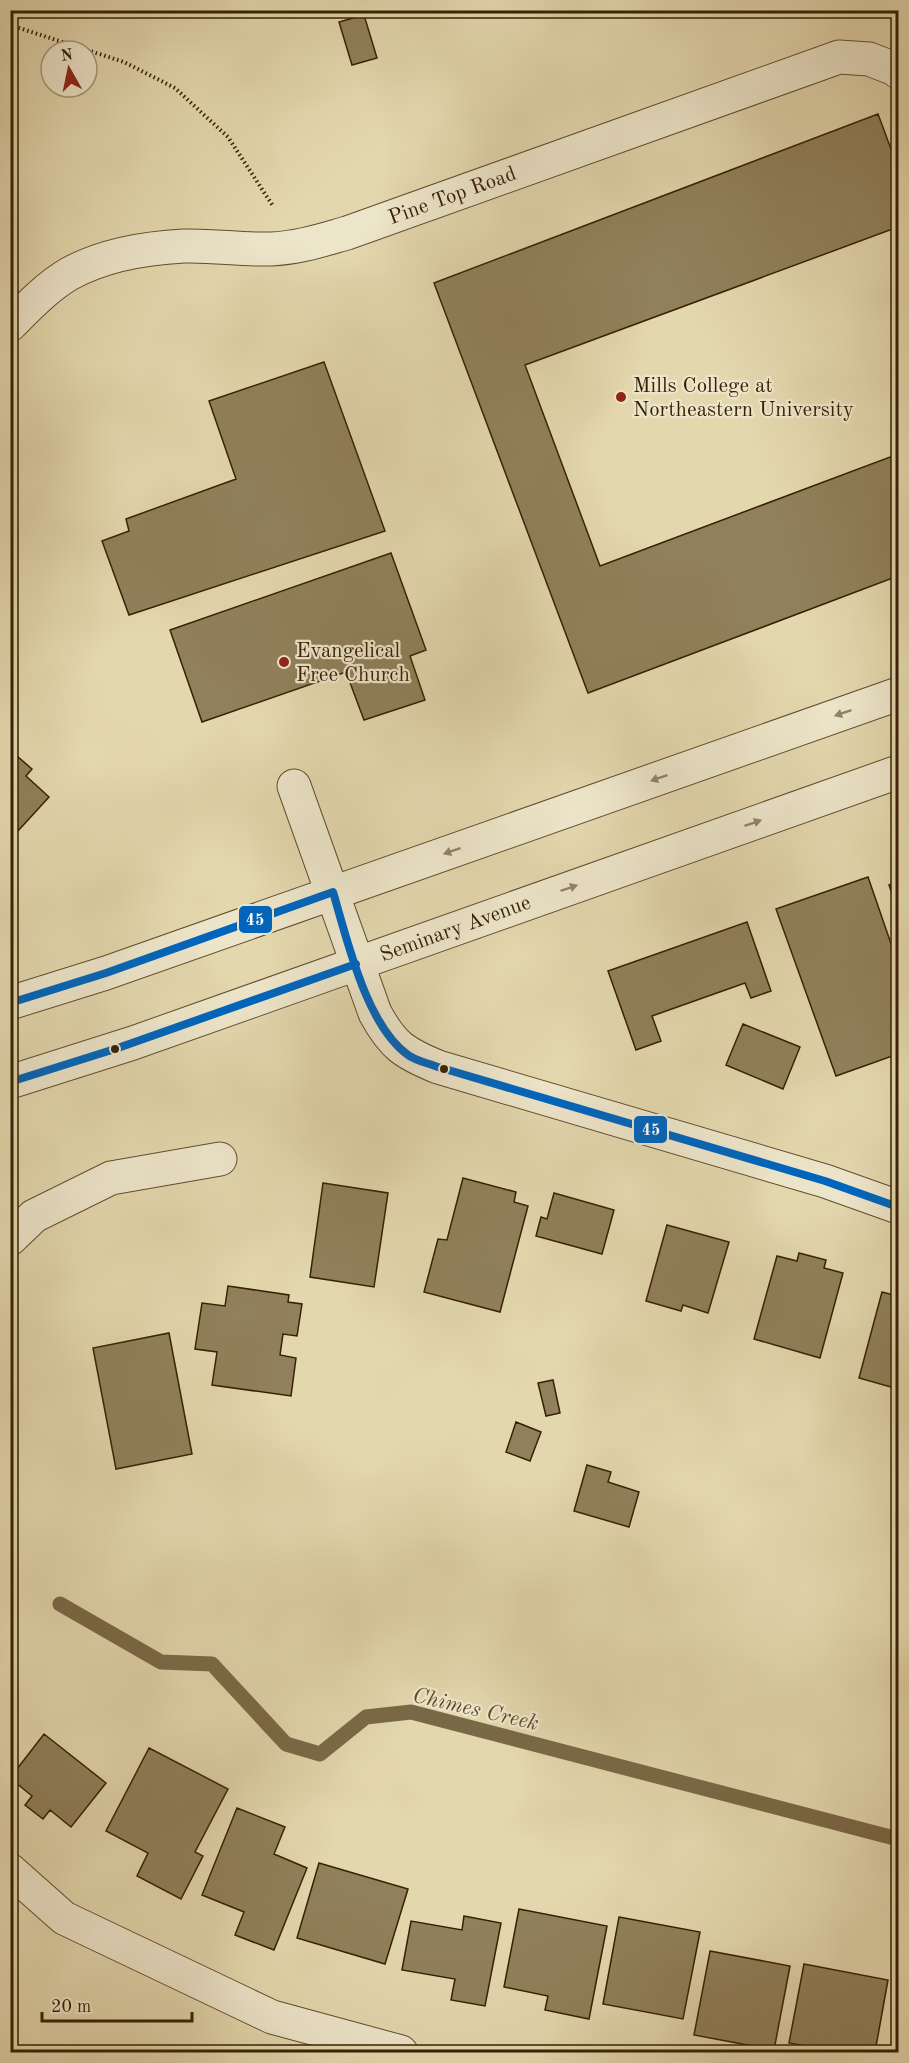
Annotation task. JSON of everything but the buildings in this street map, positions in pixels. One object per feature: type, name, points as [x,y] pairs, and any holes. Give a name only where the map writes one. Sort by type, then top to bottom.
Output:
[{"type":"street","name":"Pine Top Road","points":[[10,325],[34,301],[69,275],[102,260],[142,250],[184,246],[271,249],[299,247],[359,229],[839,57],[869,58],[898,72]]},
{"type":"street","points":[[10,1003],[106,973],[898,694]]},
{"type":"street","name":"Seminary Avenue","points":[[10,1082],[133,1043],[898,772]]},
{"type":"street","points":[[294,786],[375,1013],[388,1036],[409,1055],[438,1067],[815,1178],[898,1207]]},
{"type":"street","points":[[10,1239],[34,1216],[111,1178],[220,1159]]},
{"type":"street","points":[[10,1870],[64,1918],[272,2017],[401,2052]]},
{"type":"path","points":[[10,25],[124,62],[175,88],[228,137],[299,247]]},
{"type":"waterway","name":"Chimes Creek","points":[[60,1604],[161,1662],[212,1664],[286,1744],[320,1754],[366,1717],[411,1712],[898,1839]]},
{"type":"transit line","name":"45","points":[[10,1003],[106,973],[333,892],[352,956],[370,1003],[393,1041],[411,1057],[438,1067],[825,1181],[898,1207]]},
{"type":"transit line","name":"45","points":[[10,1082],[115,1049],[356,964]]},
{"type":"place","name":"Mills College at Northeastern University","points":[[621,397]]},
{"type":"place","name":"Evangelical Free Church","points":[[284,662]]}]
